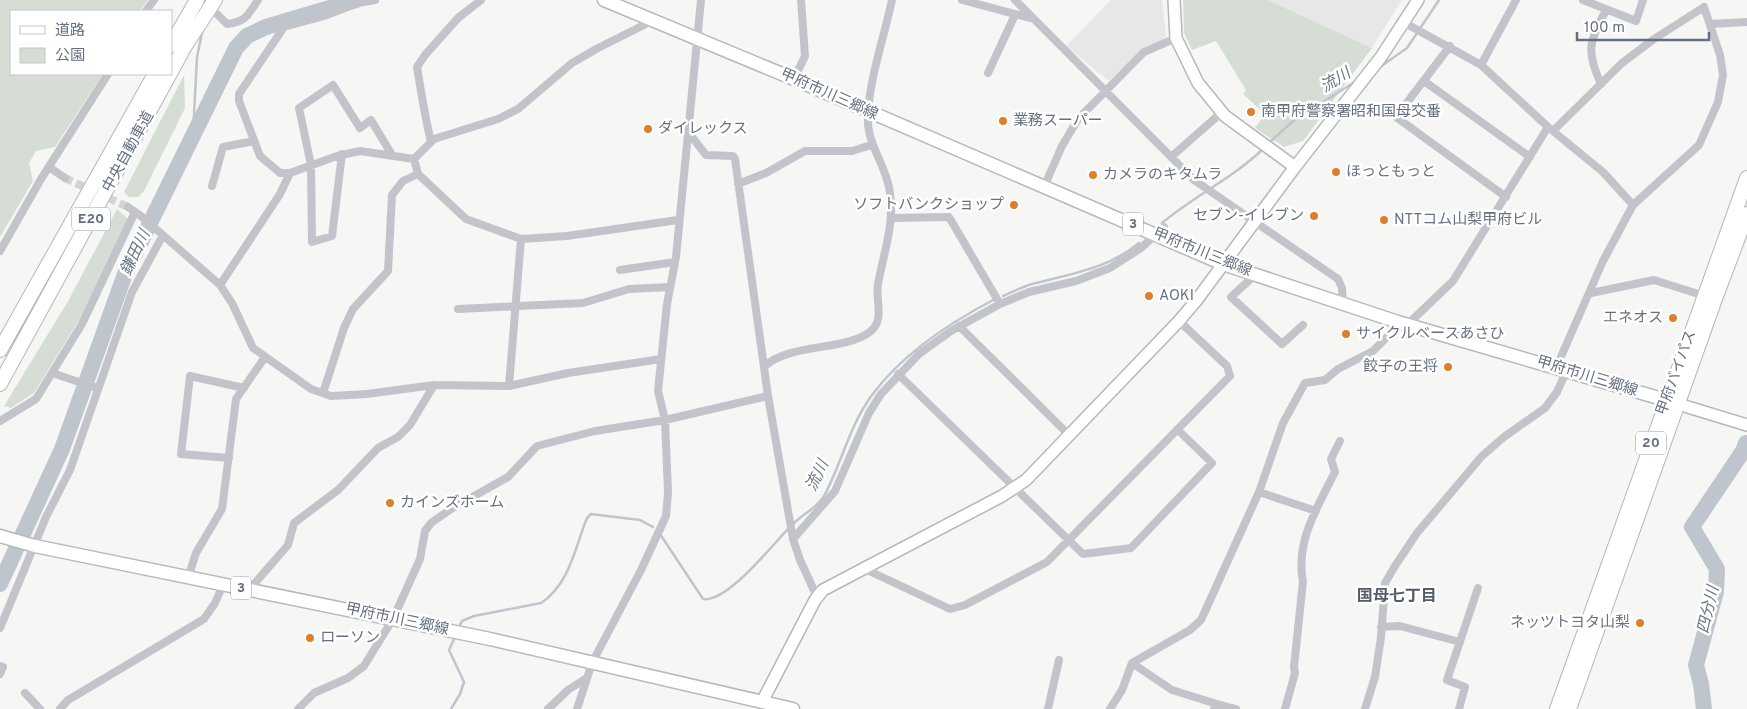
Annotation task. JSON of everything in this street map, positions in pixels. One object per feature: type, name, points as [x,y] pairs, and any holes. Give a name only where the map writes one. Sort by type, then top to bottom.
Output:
[{"type":"highway","name":"中央自動車道","points":[[176,45],[197,0]]},
{"type":"highway","name":"中央自動車道","points":[[176,45],[214,7]]},
{"type":"highway","name":"中央自動車道","points":[[0,350],[154,75]]},
{"type":"highway","name":"中央自動車道","points":[[0,384],[160,75]]},
{"type":"highway","name":"甲府バイパス","points":[[1569,709],[1600,609],[1672,402],[1705,296],[1747,178]]},
{"type":"highway","name":"甲府バイパス","points":[[1672,402],[1746,220]]},
{"type":"highway","name":"甲府バイパス","points":[[1557,709],[1600,609]]},
{"type":"highway","points":[[1549,709],[1571,645],[1600,609]]},
{"type":"highway","points":[[1579,709],[1598,655],[1600,609]]},
{"type":"main road","name":"甲府市川三郷線","points":[[604,0],[794,79],[1044,187],[1160,230],[1223,264],[1343,305],[1672,402]]},
{"type":"main road","name":"甲府市川三郷線","points":[[4,537],[33,545],[188,578],[457,632],[793,709]]},
{"type":"street","points":[[214,7],[227,24],[245,20],[258,0]]},
{"type":"street","points":[[375,0],[358,3],[324,16],[284,27],[239,94],[239,101],[260,156],[267,164],[280,173],[290,173],[342,154],[360,150],[414,158]]},
{"type":"street","points":[[431,142],[423,108],[418,67],[425,55],[458,18],[481,0]]},
{"type":"street","points":[[576,709],[592,663],[641,570],[666,516],[668,493],[665,420],[658,391],[670,287],[675,262],[696,39],[702,0]]},
{"type":"street","points":[[794,79],[805,56],[801,0]]},
{"type":"street","points":[[764,367],[778,357],[854,339],[871,331],[876,324],[879,312],[878,285],[892,218],[892,208],[885,173],[871,145],[868,112],[892,0]]},
{"type":"street","points":[[962,0],[1034,19]]},
{"type":"street","points":[[1014,0],[1194,180],[1338,279],[1342,288],[1343,305]]},
{"type":"street","points":[[1174,0],[1176,38],[1198,83],[1221,113],[1295,168]]},
{"type":"street","points":[[762,702],[817,597],[823,590],[1016,488],[1180,321],[1295,168],[1382,57],[1418,0]]},
{"type":"street","points":[[1481,65],[1516,0]]},
{"type":"street","points":[[1583,0],[1636,21],[1643,0]]},
{"type":"street","points":[[1110,709],[1122,690],[1132,663],[1190,630],[1201,620],[1259,492],[1283,423],[1305,382],[1325,380],[1338,369],[1373,351],[1391,333],[1453,281],[1530,157],[1550,129],[1622,63],[1654,39],[1704,7],[1720,55],[1723,75],[1718,102],[1699,145],[1632,205],[1604,261],[1591,293],[1562,370],[1557,392],[1545,408],[1482,456],[1417,533],[1385,583],[1381,627],[1368,708]]},
{"type":"street","points":[[1601,84],[1593,66],[1591,39],[1606,10]]},
{"type":"street","points":[[988,73],[1015,15]]},
{"type":"street","points":[[414,158],[434,139],[498,119],[518,109],[572,63],[652,21]]},
{"type":"street","points":[[1710,24],[1747,22]]},
{"type":"street","points":[[1405,23],[1450,46],[1481,65],[1550,129],[1602,172],[1632,205]]},
{"type":"street","points":[[1044,187],[1062,146],[1078,119],[1144,52],[1176,38]]},
{"type":"street","points":[[1450,46],[1396,117],[1506,196]]},
{"type":"street","points":[[0,251],[49,167],[107,75]]},
{"type":"street","points":[[1424,81],[1530,157]]},
{"type":"street","points":[[342,154],[332,236],[312,242],[311,166],[299,108],[333,85],[360,128],[372,120],[392,155]]},
{"type":"street","points":[[1171,157],[1221,113]]},
{"type":"street","points":[[688,133],[706,155],[733,156],[768,396],[793,536],[800,560],[817,597]]},
{"type":"street","points":[[212,186],[223,147],[254,141]]},
{"type":"street","points":[[738,184],[766,173],[806,151],[852,151],[871,145]]},
{"type":"street","points":[[414,158],[418,174],[466,219],[521,239],[567,236],[678,220]]},
{"type":"street","points":[[49,167],[65,178]]},
{"type":"street","points":[[220,285],[280,194],[290,173]]},
{"type":"street","points":[[323,393],[344,328],[353,310],[388,271],[392,196],[403,181],[418,174]]},
{"type":"street","points":[[128,207],[161,233],[220,285],[232,302],[253,348],[311,389],[332,396],[367,394],[434,385],[509,386],[568,373],[661,359]]},
{"type":"street","points":[[0,421],[36,399],[89,310],[138,214]]},
{"type":"street","points":[[892,218],[949,217],[1000,304]]},
{"type":"street","points":[[793,536],[835,491],[869,413],[881,394],[919,354],[959,326],[1000,304],[1029,292],[1076,281],[1110,268],[1127,258],[1160,230]]},
{"type":"street","points":[[0,628],[33,545],[70,470],[132,292],[161,233]]},
{"type":"street","points":[[509,386],[521,239]]},
{"type":"street","points":[[620,270],[675,262]]},
{"type":"street","points":[[1255,275],[1232,297],[1282,344],[1303,325]]},
{"type":"street","points":[[1591,293],[1654,280],[1705,296]]},
{"type":"street","points":[[458,309],[583,303],[629,289],[670,287]]},
{"type":"street","points":[[865,569],[944,607],[956,609],[1047,562],[1070,541],[1230,376],[1226,366],[1180,321]]},
{"type":"street","points":[[959,326],[1069,436]]},
{"type":"street","points":[[188,578],[196,552],[222,510],[236,399],[265,357]]},
{"type":"street","points":[[52,373],[97,388]]},
{"type":"street","points":[[898,374],[1083,554],[1131,548],[1212,463],[1178,430]]},
{"type":"street","points":[[229,458],[181,454],[190,376],[244,388]]},
{"type":"street","points":[[249,590],[288,545],[294,523],[338,490],[378,448],[398,437],[410,425],[434,385]]},
{"type":"street","points":[[298,709],[314,693],[348,678],[364,666],[393,619],[420,558],[425,531],[440,515],[508,477],[537,446],[595,431],[665,420],[768,396]]},
{"type":"street","points":[[1672,402],[1747,425]]},
{"type":"street","points":[[1285,709],[1296,673],[1294,667],[1303,581],[1300,567],[1302,549],[1316,511],[1335,472],[1331,459],[1340,441]]},
{"type":"street","points":[[1259,492],[1316,511]]},
{"type":"street","points":[[60,709],[68,700],[204,619],[215,603],[223,585]]},
{"type":"street","points":[[1459,709],[1465,687],[1447,680],[1478,588]]},
{"type":"street","points":[[1381,627],[1400,626],[1460,642]]},
{"type":"street","points":[[1048,709],[1059,660]]},
{"type":"street","points":[[1132,663],[1172,690],[1215,707],[1236,709]]},
{"type":"street","points":[[0,666],[2,667],[0,674]]},
{"type":"street","points":[[548,709],[568,690],[585,679]]},
{"type":"street","points":[[25,693],[40,709]]},
{"type":"shaded area","points":[[1111,0],[1162,0],[1166,35],[1164,39],[1145,46],[1109,81],[1066,46]]},
{"type":"shaded area","points":[[1268,0],[1402,0],[1372,48]]},
{"type":"green space","points":[[0,0],[148,0],[141,10],[10,10],[10,75],[102,75],[55,147],[36,151],[29,163],[33,181],[0,237]]},
{"type":"green space","points":[[1183,0],[1268,0],[1372,48],[1303,141],[1284,147],[1255,128],[1265,114],[1243,94],[1246,90],[1216,41],[1192,50],[1184,33]]},
{"type":"green space","points":[[184,75],[185,108],[144,191],[138,197],[129,197],[124,192]]},
{"type":"green space","points":[[117,209],[128,219],[92,299],[34,393],[11,408],[4,406],[67,303]]},
{"type":"waterway","name":"鎌田川","points":[[0,584],[62,449],[125,274],[236,48],[247,36],[266,27],[356,0]]},
{"type":"waterway","name":"流川","points":[[1380,67],[1407,48],[1439,0]]},
{"type":"waterway","points":[[193,134],[197,57],[203,28]]},
{"type":"waterway","name":"流川","points":[[1269,143],[1292,122],[1356,81]]},
{"type":"waterway","name":"流川","points":[[1162,223],[1239,169],[1263,149]]},
{"type":"waterway","name":"流川","points":[[1003,296],[1032,284],[1102,265],[1127,252],[1139,243]]},
{"type":"waterway","name":"流川","points":[[793,524],[822,500],[857,419],[884,380],[912,352],[928,340],[961,318],[995,299]]},
{"type":"waterway","name":"四分川","points":[[1704,709],[1701,684],[1696,665],[1716,592],[1717,569],[1692,527],[1743,451],[1746,443]]},
{"type":"waterway","name":"流川","points":[[459,627],[462,621],[474,616],[541,603],[551,595],[565,575],[587,518],[591,514],[640,520],[653,527]]},
{"type":"waterway","name":"流川","points":[[660,534],[703,599],[713,598],[736,583],[789,528]]},
{"type":"waterway","name":"流川","points":[[451,709],[460,694],[464,682],[449,650],[455,637]]},
{"type":"tunnel","points":[[65,178],[128,207]]},
{"type":"place","name":"南甲府警察署昭和国母交番","points":[[1251,112]]},
{"type":"place","name":"業務スーパー","points":[[1003,121]]},
{"type":"place","name":"ダイレックス","points":[[648,129]]},
{"type":"place","name":"ほっともっと","points":[[1336,172]]},
{"type":"place","name":"カメラのキタムラ","points":[[1093,175]]},
{"type":"place","name":"ソフトバンクショップ","points":[[1014,205]]},
{"type":"place","name":"セブン-イレブン","points":[[1314,216]]},
{"type":"place","name":"NTTコム山梨甲府ビル","points":[[1384,220]]},
{"type":"place","name":"AOKI","points":[[1149,296]]},
{"type":"place","name":"エネオス","points":[[1673,318]]},
{"type":"place","name":"サイクルベースあさひ","points":[[1346,334]]},
{"type":"place","name":"餃子の王将","points":[[1448,367]]},
{"type":"place","name":"カインズホーム","points":[[390,503]]},
{"type":"place","name":"ネッツトヨタ山梨","points":[[1640,623]]},
{"type":"place","name":"ローソン","points":[[310,638]]},
{"type":"district","name":"国母七丁目","points":[[1397,597]]}]
